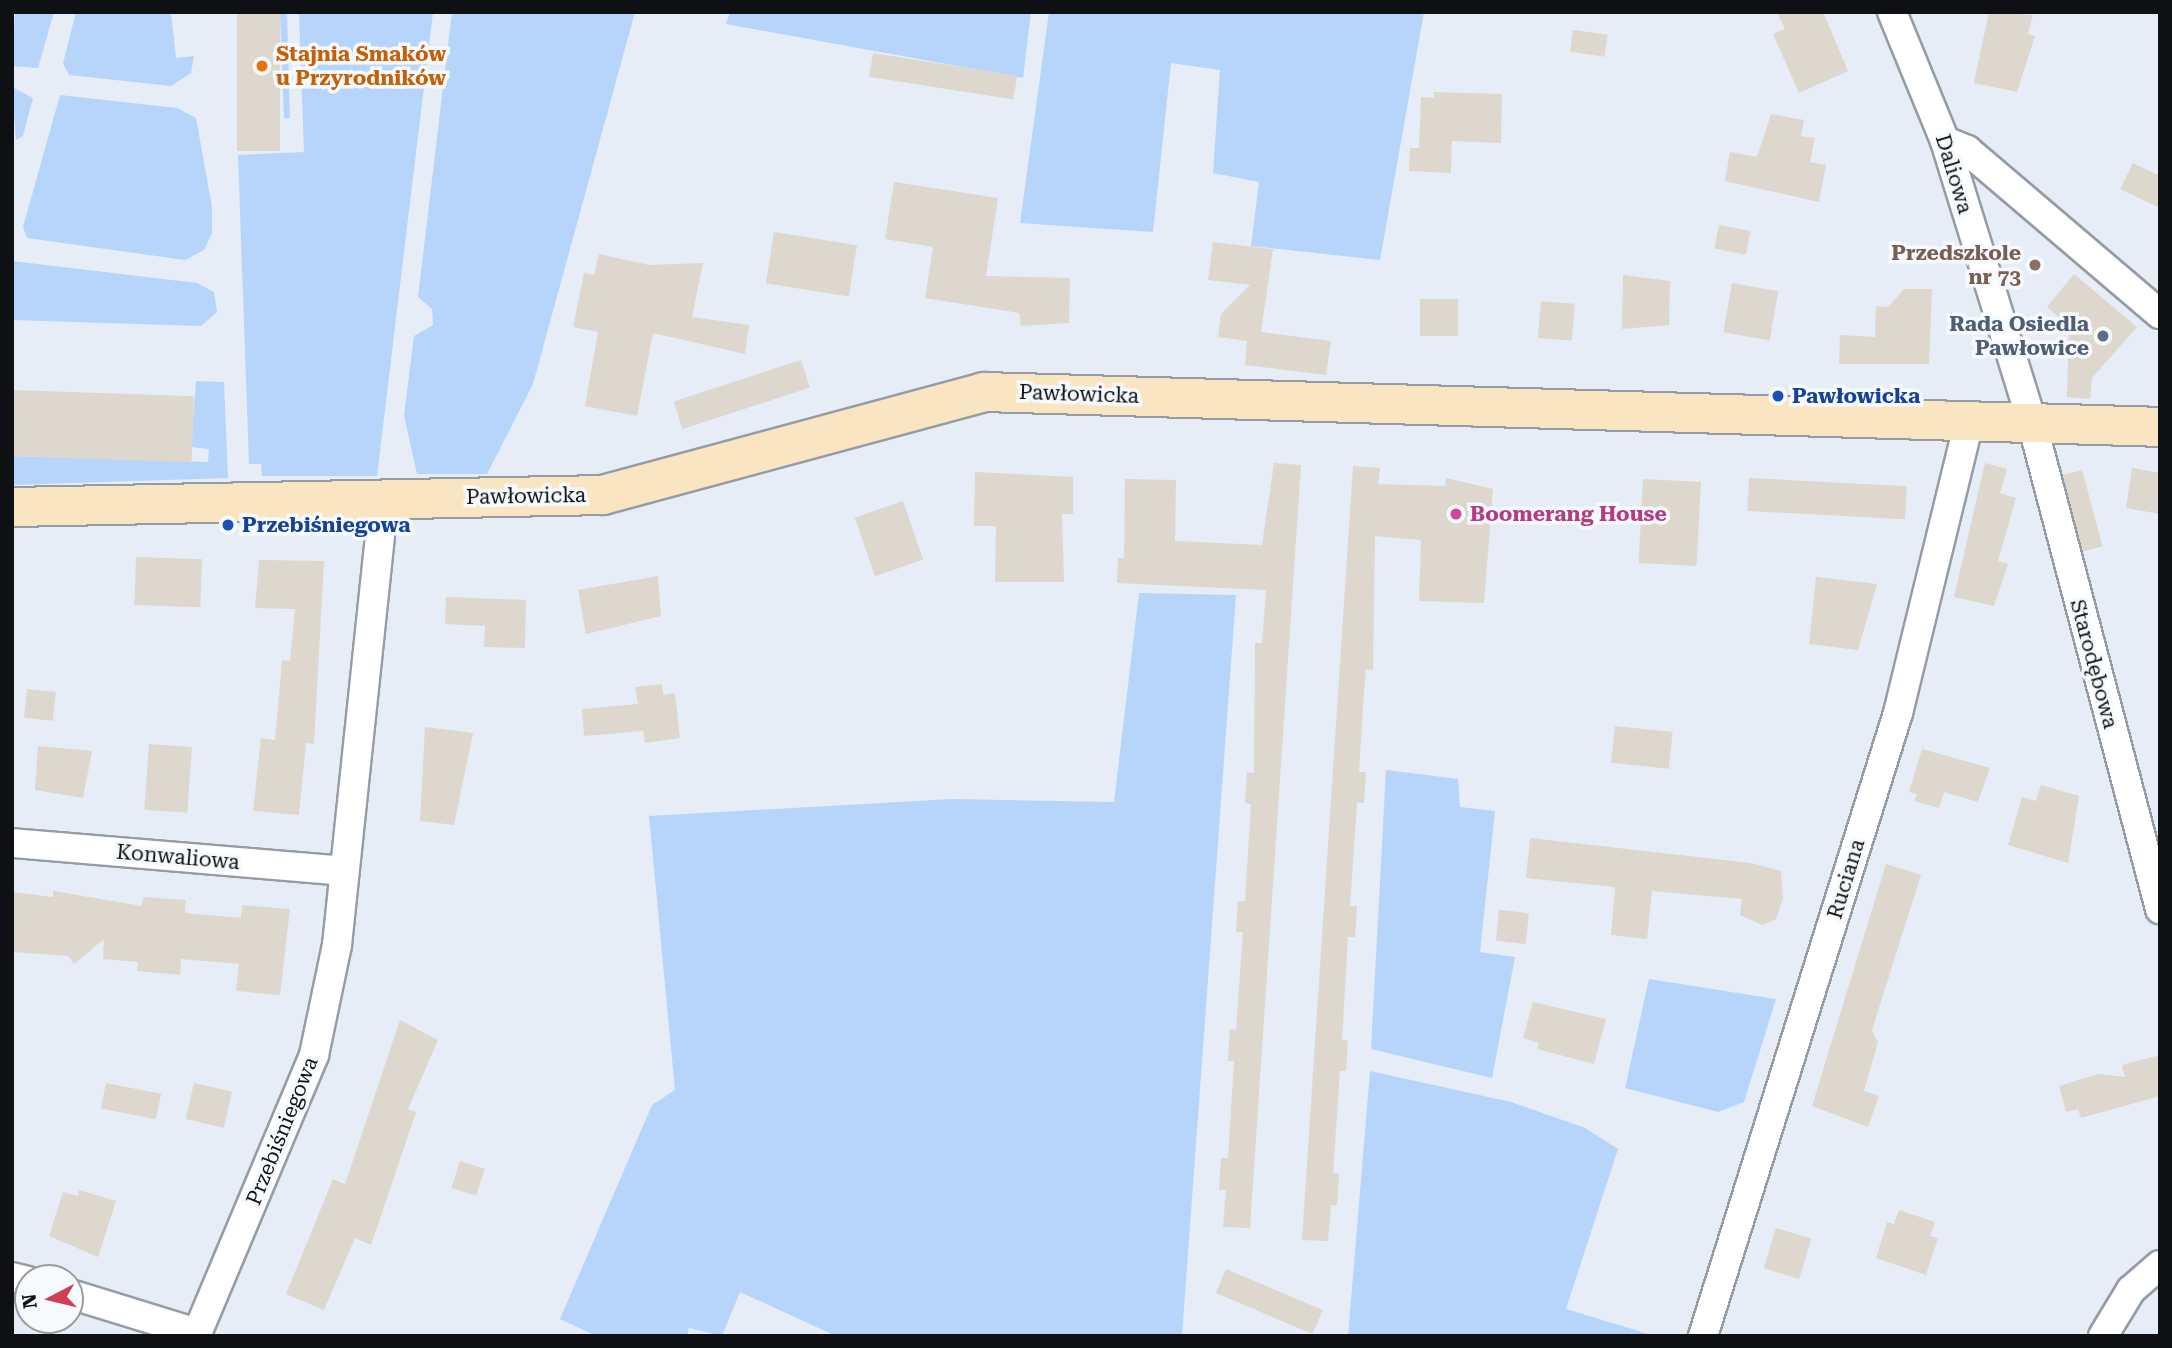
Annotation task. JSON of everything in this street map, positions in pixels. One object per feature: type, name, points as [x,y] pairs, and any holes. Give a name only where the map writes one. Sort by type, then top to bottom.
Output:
[{"type":"street","name":"Daliowa","points":[[1892,12],[1945,141],[2031,419]]},
{"type":"street","points":[[1945,141],[1967,150],[2160,314]]},
{"type":"street","name":"Pawłowicka","points":[[12,507],[603,495],[980,392],[1970,417],[2160,427]]},
{"type":"street","name":"Ruciana","points":[[1703,1336],[1898,713],[1970,417]]},
{"type":"street","name":"Starodębowa","points":[[2031,419],[2160,909]]},
{"type":"street","name":"Przebiśniegowa","points":[[196,1334],[314,1055],[337,945],[384,500]]},
{"type":"street","name":"Konwaliowa","points":[[12,844],[344,871]]},
{"type":"street","points":[[2103,1336],[2126,1297],[2160,1265]]},
{"type":"street","points":[[84,1298],[196,1334]]},
{"type":"shaded area","points":[[15,12],[54,12],[38,68],[12,66]]},
{"type":"shaded area","points":[[76,12],[171,12],[176,58],[194,56],[191,73],[171,86],[69,75],[63,63]]},
{"type":"shaded area","points":[[280,12],[287,12],[290,118],[284,118]]},
{"type":"shaded area","points":[[299,12],[433,12],[377,476],[262,476],[261,464],[249,464],[238,155],[304,152]]},
{"type":"shaded area","points":[[452,12],[635,12],[533,384],[487,474],[417,474],[404,415],[414,336],[433,325],[432,309],[418,297]]},
{"type":"shaded area","points":[[730,12],[1031,12],[1023,78],[726,24]]},
{"type":"shaded area","points":[[1049,12],[1424,12],[1380,260],[1251,246],[1259,182],[1213,173],[1220,70],[1171,63],[1153,232],[1020,223]]},
{"type":"shaded area","points":[[12,87],[33,98],[23,136],[16,140]]},
{"type":"shaded area","points":[[60,95],[177,108],[196,118],[212,207],[212,233],[204,250],[185,260],[27,238],[23,227]]},
{"type":"shaded area","points":[[12,261],[197,283],[214,292],[217,312],[201,326],[12,320]]},
{"type":"shaded area","points":[[196,381],[224,382],[228,478],[12,485],[12,456],[208,462],[209,449],[191,447]]},
{"type":"shaded area","points":[[1139,593],[1236,595],[1182,1336],[836,1336],[740,1292],[722,1336],[689,1328],[687,1336],[596,1336],[560,1319],[652,1105],[675,1090],[649,816],[952,799],[1114,802]]},
{"type":"shaded area","points":[[1386,770],[1458,779],[1460,807],[1495,811],[1480,952],[1515,957],[1492,1078],[1371,1049]]},
{"type":"shaded area","points":[[1649,979],[1776,999],[1744,1102],[1718,1112],[1625,1088]]},
{"type":"shaded area","points":[[1370,1071],[1511,1102],[1585,1128],[1618,1149],[1566,1309],[1655,1336],[1348,1336]]},
{"type":"building","points":[[237,12],[280,12],[280,151],[237,151]]},
{"type":"building","points":[[1777,12],[1823,12],[1848,71],[1799,93],[1773,34],[1785,29]]},
{"type":"building","points":[[1989,12],[2033,15],[2028,34],[2035,36],[2017,92],[1974,83]]},
{"type":"building","points":[[1573,30],[1608,35],[1605,57],[1570,52]]},
{"type":"building","points":[[873,53],[1017,76],[1013,100],[869,77]]},
{"type":"building","points":[[1434,92],[1502,94],[1501,143],[1452,141],[1451,173],[1409,171],[1410,148],[1419,148],[1421,97],[1434,98]]},
{"type":"building","points":[[1771,114],[1804,120],[1801,136],[1815,138],[1810,162],[1826,165],[1819,202],[1725,181],[1730,152],[1757,157]]},
{"type":"building","points":[[2133,163],[2160,176],[2160,208],[2120,189]]},
{"type":"building","points":[[894,182],[998,198],[986,276],[1070,278],[1069,323],[1021,326],[1019,313],[925,298],[933,247],[885,239]]},
{"type":"building","points":[[1719,225],[1750,231],[1746,255],[1714,249]]},
{"type":"building","points":[[774,232],[857,245],[849,297],[766,283]]},
{"type":"building","points":[[1213,242],[1273,249],[1261,332],[1331,341],[1326,375],[1245,365],[1247,341],[1218,337],[1221,314],[1250,285],[1208,280]]},
{"type":"building","points":[[599,254],[649,265],[703,263],[692,317],[749,325],[745,354],[653,333],[637,416],[585,406],[598,332],[573,327],[584,273],[594,275]]},
{"type":"building","points":[[2074,274],[2137,327],[2092,378],[2090,399],[2067,397],[2069,326],[2047,307]]},
{"type":"building","points":[[1623,275],[1670,281],[1669,325],[1622,329]]},
{"type":"building","points":[[1732,283],[1778,291],[1770,340],[1723,332]]},
{"type":"building","points":[[1904,289],[1932,289],[1929,364],[1839,364],[1840,335],[1875,337],[1876,306],[1888,307]]},
{"type":"building","points":[[1420,299],[1458,299],[1458,336],[1420,336]]},
{"type":"building","points":[[1541,301],[1575,304],[1572,341],[1538,338]]},
{"type":"building","points":[[801,360],[810,388],[683,429],[674,401]]},
{"type":"building","points":[[12,390],[194,396],[192,462],[12,456]]},
{"type":"building","points":[[1274,463],[1301,465],[1250,1228],[1223,1227],[1226,1190],[1219,1190],[1221,1158],[1228,1158],[1234,1061],[1228,1061],[1230,1029],[1236,1030],[1243,932],[1236,932],[1238,901],[1245,901],[1251,804],[1245,803],[1247,772],[1254,773],[1255,643],[1262,643],[1266,590],[1117,583],[1118,558],[1124,558],[1125,479],[1176,480],[1175,541],[1262,545]]},
{"type":"building","points":[[1985,463],[2007,469],[2000,493],[2016,498],[1998,561],[2008,564],[1994,606],[1954,597]]},
{"type":"building","points":[[1353,466],[1380,468],[1378,484],[1445,486],[1446,478],[1493,489],[1484,603],[1419,601],[1421,540],[1375,536],[1373,670],[1366,669],[1363,706],[1359,772],[1366,772],[1364,803],[1357,803],[1350,906],[1357,906],[1355,937],[1348,937],[1342,1040],[1348,1040],[1346,1071],[1340,1071],[1333,1173],[1339,1174],[1337,1205],[1331,1205],[1328,1241],[1302,1240]]},
{"type":"building","points":[[2132,468],[2160,473],[2160,514],[2126,508]]},
{"type":"building","points":[[2082,470],[2102,546],[2083,551],[2063,475]]},
{"type":"building","points":[[975,472],[1073,477],[1073,514],[1062,514],[1064,582],[995,582],[996,526],[974,526]]},
{"type":"building","points":[[1749,478],[1907,486],[1905,519],[1747,511]]},
{"type":"building","points":[[1643,479],[1701,482],[1697,566],[1639,563]]},
{"type":"building","points":[[903,501],[923,560],[875,576],[855,518]]},
{"type":"building","points":[[136,557],[202,559],[200,607],[134,605]]},
{"type":"building","points":[[259,560],[324,561],[314,744],[306,743],[299,815],[253,811],[261,738],[275,740],[282,660],[290,661],[295,609],[255,608]]},
{"type":"building","points":[[658,576],[661,616],[586,634],[578,590]]},
{"type":"building","points":[[1816,577],[1877,584],[1858,650],[1809,644]]},
{"type":"building","points":[[446,597],[526,600],[525,648],[484,647],[485,626],[445,624]]},
{"type":"building","points":[[662,684],[663,695],[675,693],[680,738],[645,743],[643,731],[584,736],[582,709],[638,704],[635,687]]},
{"type":"building","points":[[27,689],[56,692],[53,721],[24,718]]},
{"type":"building","points":[[1615,726],[1673,732],[1669,769],[1611,763]]},
{"type":"building","points":[[425,727],[473,733],[454,825],[420,821]]},
{"type":"building","points":[[149,744],[192,747],[187,813],[144,810]]},
{"type":"building","points":[[38,746],[92,751],[83,798],[35,790]]},
{"type":"building","points":[[1922,749],[1990,768],[1978,802],[1944,792],[1939,808],[1914,801],[1917,794],[1909,792]]},
{"type":"building","points":[[2041,785],[2079,796],[2068,863],[2008,845],[2022,797],[2036,801]]},
{"type":"building","points":[[1530,838],[1751,863],[1781,871],[1783,898],[1776,919],[1762,925],[1740,915],[1742,899],[1652,891],[1647,939],[1611,935],[1615,887],[1526,878]]},
{"type":"building","points":[[1886,864],[1921,875],[1872,1030],[1878,1042],[1864,1091],[1879,1096],[1868,1127],[1812,1106]]},
{"type":"building","points":[[53,891],[142,906],[143,897],[186,900],[185,913],[241,918],[242,905],[290,909],[280,995],[236,991],[239,964],[181,959],[180,975],[137,971],[138,962],[103,959],[104,939],[74,964],[68,956],[12,952],[12,892],[53,897]]},
{"type":"building","points":[[1499,910],[1529,913],[1526,944],[1496,941]]},
{"type":"building","points":[[1533,1002],[1606,1019],[1594,1064],[1537,1049],[1539,1043],[1523,1038]]},
{"type":"building","points":[[400,1020],[438,1040],[408,1109],[416,1112],[371,1245],[355,1238],[324,1310],[286,1294],[333,1179],[345,1184]]},
{"type":"building","points":[[2160,1055],[2160,1096],[2081,1118],[2078,1109],[2066,1112],[2059,1086],[2098,1074],[2125,1077],[2122,1065]]},
{"type":"building","points":[[106,1083],[161,1094],[156,1119],[101,1109]]},
{"type":"building","points":[[194,1083],[232,1092],[224,1128],[186,1119]]},
{"type":"building","points":[[460,1161],[485,1169],[476,1196],[451,1188]]},
{"type":"building","points":[[79,1190],[116,1201],[98,1257],[49,1236],[63,1192],[78,1196]]},
{"type":"building","points":[[1899,1210],[1935,1222],[1930,1236],[1938,1238],[1926,1275],[1876,1258],[1887,1222],[1894,1224]]},
{"type":"building","points":[[1776,1228],[1811,1239],[1799,1279],[1764,1268]]},
{"type":"building","points":[[1226,1269],[1323,1310],[1312,1334],[1216,1293]]},
{"type":"place","name":"Stajnia Smaków u Przyrodników","points":[[262,66]]},
{"type":"place","name":"Przedszkole nr 73","points":[[2035,265]]},
{"type":"place","name":"Rada Osiedla Pawłowice","points":[[2103,336]]},
{"type":"place","name":"Pawłowicka","points":[[1778,396]]},
{"type":"place","name":"Boomerang House","points":[[1456,514]]},
{"type":"place","name":"Przebiśniegowa","points":[[228,525]]}]
